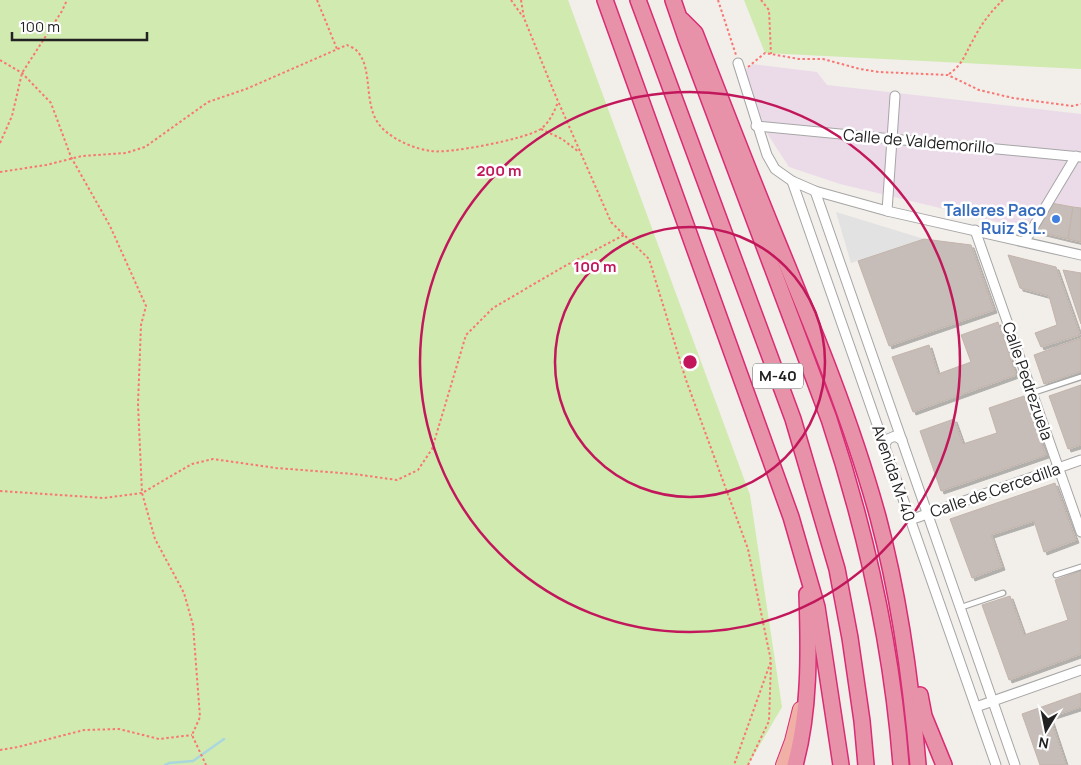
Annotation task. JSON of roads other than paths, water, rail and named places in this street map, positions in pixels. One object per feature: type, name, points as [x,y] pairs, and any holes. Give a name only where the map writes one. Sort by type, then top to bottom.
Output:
[{"type":"highway","points":[[604,0],[791,517],[818,608],[841,765]]},
{"type":"highway","name":"M-40","points":[[638,0],[793,419],[837,569],[860,702],[866,765]]},
{"type":"highway","name":"M-40","points":[[674,0],[686,38],[829,419],[845,469],[862,530],[886,642],[898,720],[901,765]]},
{"type":"highway","points":[[680,18],[695,33],[821,348],[863,465],[894,581],[905,641],[918,765]]},
{"type":"highway","points":[[783,765],[792,741],[805,692],[808,652],[807,572]]},
{"type":"highway","points":[[905,641],[924,716],[944,765]]},
{"type":"highway","points":[[795,765],[801,742],[807,703],[805,692]]},
{"type":"street","points":[[737,60],[756,126],[767,155],[775,169],[792,182],[815,191],[887,210],[1081,255]]},
{"type":"street","points":[[887,210],[895,96]]},
{"type":"street","name":"Calle de Valdemorillo","points":[[756,126],[1079,156]]},
{"type":"street","points":[[1025,241],[1079,156]]},
{"type":"street","name":"Avenida M-40","points":[[792,182],[996,765]]},
{"type":"street","name":"Avenida M-40","points":[[815,191],[1015,765]]},
{"type":"street","name":"Calle Pedrezuela","points":[[975,230],[1081,532]]},
{"type":"street","points":[[884,446],[888,439],[895,436],[902,440]]},
{"type":"street","name":"Calle de Cercedilla","points":[[910,520],[1081,460]]},
{"type":"street","points":[[976,707],[1081,670]]},
{"type":"lane","points":[[1032,393],[1081,377]]},
{"type":"lane","points":[[1056,575],[1081,567]]},
{"type":"lane","points":[[960,606],[1003,593]]},
{"type":"waterway","points":[[165,765],[193,761],[224,739]]},
{"type":"place","name":"Talleres Paco Ruiz S.L.","points":[[1056,219]]}]
